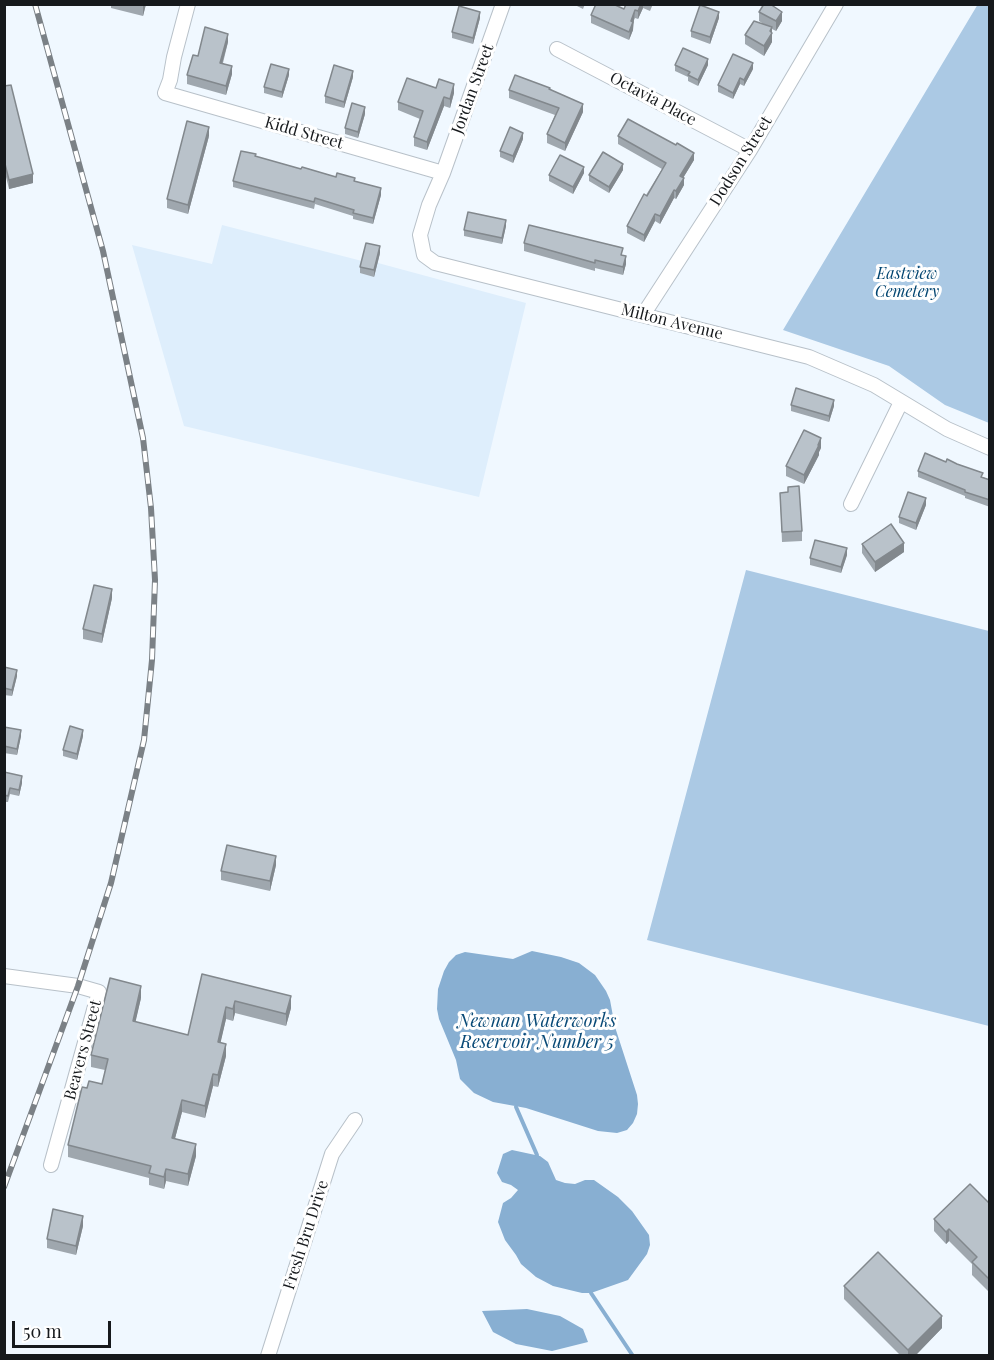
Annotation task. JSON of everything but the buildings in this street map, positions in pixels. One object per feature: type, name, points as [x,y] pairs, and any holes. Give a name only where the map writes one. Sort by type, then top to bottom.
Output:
[{"type":"street","name":"Kidd Street","points":[[188,4],[165,93],[443,173]]},
{"type":"street","name":"Jordan Street","points":[[443,173],[503,4]]},
{"type":"street","name":"Dodson Street","points":[[643,315],[750,150],[836,4]]},
{"type":"street","name":"Octavia Place","points":[[557,49],[750,150]]},
{"type":"street","name":"Milton Avenue","points":[[443,173],[429,205],[420,235],[424,255],[435,263],[810,357],[874,385],[946,429],[990,448]]},
{"type":"street","points":[[851,504],[901,402]]},
{"type":"street","name":"Beavers Street","points":[[4,976],[78,986],[99,992],[51,1165]]},
{"type":"street","name":"Fresh Bru Drive","points":[[268,1356],[332,1154],[355,1120]]},
{"type":"shaded area","points":[[222,225],[362,261],[366,249],[380,253],[378,263],[526,303],[479,497],[184,426],[132,245],[212,264]]},
{"type":"green space","name":"Eastview Cemetery","points":[[978,4],[990,5],[989,423],[945,405],[889,366],[783,330]]},
{"type":"green space","points":[[746,570],[989,631],[989,1026],[647,940]]},
{"type":"water","name":"Newnan Waterworks Reservoir Number 5","points":[[532,951],[579,963],[595,975],[606,991],[637,1095],[637,1114],[627,1130],[617,1133],[598,1131],[526,1108],[493,1102],[474,1093],[460,1079],[456,1060],[437,1009],[438,989],[449,962],[456,955],[465,952],[513,959]]},
{"type":"water","points":[[512,1150],[540,1156],[548,1162],[556,1180],[575,1184],[585,1180],[594,1180],[618,1197],[632,1211],[649,1235],[650,1245],[647,1254],[628,1280],[591,1293],[582,1293],[553,1286],[536,1277],[521,1264],[505,1240],[498,1222],[503,1203],[518,1190],[502,1182],[497,1173],[503,1154]]},
{"type":"water","points":[[527,1309],[560,1316],[583,1329],[588,1342],[552,1351],[516,1344],[493,1332],[482,1311]]},
{"type":"waterway","points":[[516,1107],[537,1155]]},
{"type":"waterway","points":[[591,1293],[633,1356]]},
{"type":"railway","points":[[4,1187],[78,986],[111,883],[144,740],[152,660],[155,580],[151,508],[143,438],[103,251],[35,4]]}]
